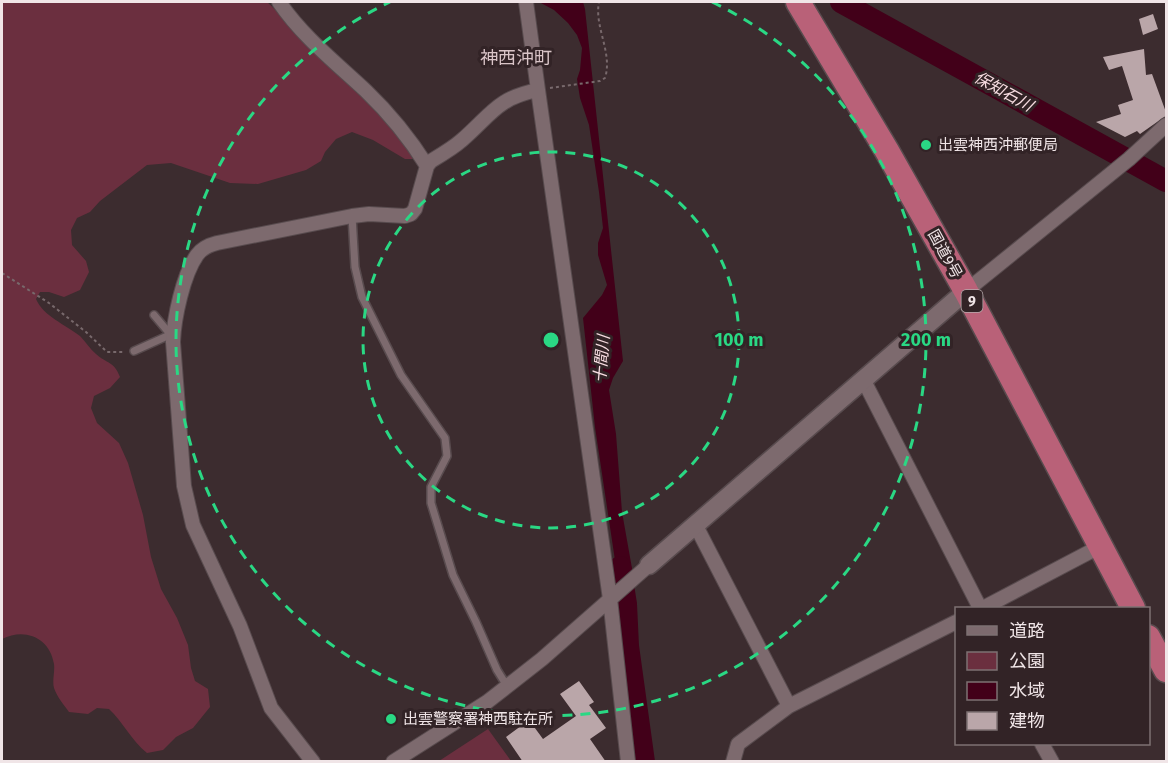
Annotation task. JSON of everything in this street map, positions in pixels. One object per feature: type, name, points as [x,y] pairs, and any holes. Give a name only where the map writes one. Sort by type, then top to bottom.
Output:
[{"type":"highway","name":"国道9号","points":[[798,2],[887,151],[966,291],[1132,607]]},
{"type":"highway","points":[[1150,639],[1167,670]]},
{"type":"street","points":[[279,2],[302,32],[368,93],[405,134],[428,166]]},
{"type":"street","points":[[526,2],[612,597],[628,762]]},
{"type":"street","points":[[313,762],[271,708],[240,626],[193,525],[184,486],[172,333],[184,285],[192,265],[203,249],[228,239],[352,216],[411,214],[415,209],[428,166],[460,142],[502,103],[520,94],[540,90]]},
{"type":"street","points":[[393,762],[477,710],[542,659],[863,379],[1167,125]]},
{"type":"street","points":[[863,379],[981,607]]},
{"type":"street","points":[[695,524],[789,706]]},
{"type":"street","points":[[986,607],[1099,547]]},
{"type":"street","points":[[733,762],[738,744],[789,706],[955,623]]},
{"type":"street","points":[[1043,745],[1052,762]]},
{"type":"lane","points":[[352,216],[355,267],[362,297],[401,375],[445,438],[447,456],[431,487],[431,503],[453,575],[497,670],[507,686]]},
{"type":"lane","points":[[134,351],[172,333],[154,315]]},
{"type":"path","points":[[540,90],[600,81],[606,78],[608,67],[598,17],[599,2]]},
{"type":"path","points":[[2,273],[49,303],[107,352],[134,351]]},
{"type":"green space","points":[[2,2],[267,2],[368,97],[415,156],[412,159],[405,159],[373,140],[352,132],[336,139],[321,161],[306,170],[258,184],[230,183],[171,163],[147,165],[100,201],[90,212],[77,218],[71,230],[72,245],[86,261],[89,272],[80,290],[64,297],[49,292],[40,292],[36,299],[49,315],[80,336],[96,354],[113,365],[118,372],[120,377],[110,388],[94,396],[91,408],[97,423],[119,443],[128,463],[161,589],[177,618],[188,645],[195,681],[208,689],[210,707],[193,728],[176,737],[163,750],[147,753],[109,709],[97,708],[88,714],[69,712],[54,688],[54,664],[47,647],[35,637],[28,635],[19,634],[2,639]]},
{"type":"green space","points":[[488,729],[511,761],[439,761]]},
{"type":"water","points":[[539,2],[583,2],[585,9],[623,361],[609,390],[616,434],[622,512],[633,574],[619,587],[595,427],[583,318],[602,295],[607,285],[598,255],[598,243],[603,228],[599,192],[589,125],[580,98],[577,79],[582,48],[577,35],[568,23],[554,10]]},
{"type":"building","points":[[1153,14],[1158,29],[1143,35],[1139,19]]},
{"type":"building","points":[[1144,49],[1146,75],[1152,74],[1167,115],[1140,134],[1137,131],[1125,137],[1096,122],[1121,114],[1118,105],[1133,100],[1122,66],[1109,70],[1103,57]]},
{"type":"building","points":[[579,681],[594,702],[589,705],[606,728],[590,739],[606,762],[523,762],[506,737],[529,720],[543,739],[576,716],[560,694]]},
{"type":"waterway","name":"保知石川","points":[[841,2],[1166,181]]},
{"type":"waterway","name":"十間川","points":[[620,567],[644,762]]},
{"type":"place","name":"出雲神西沖郵便局","points":[[926,145]]},
{"type":"place","name":"出雲警察署神西駐在所","points":[[391,719]]},
{"type":"district","name":"神西沖町","points":[[516,58]]}]
